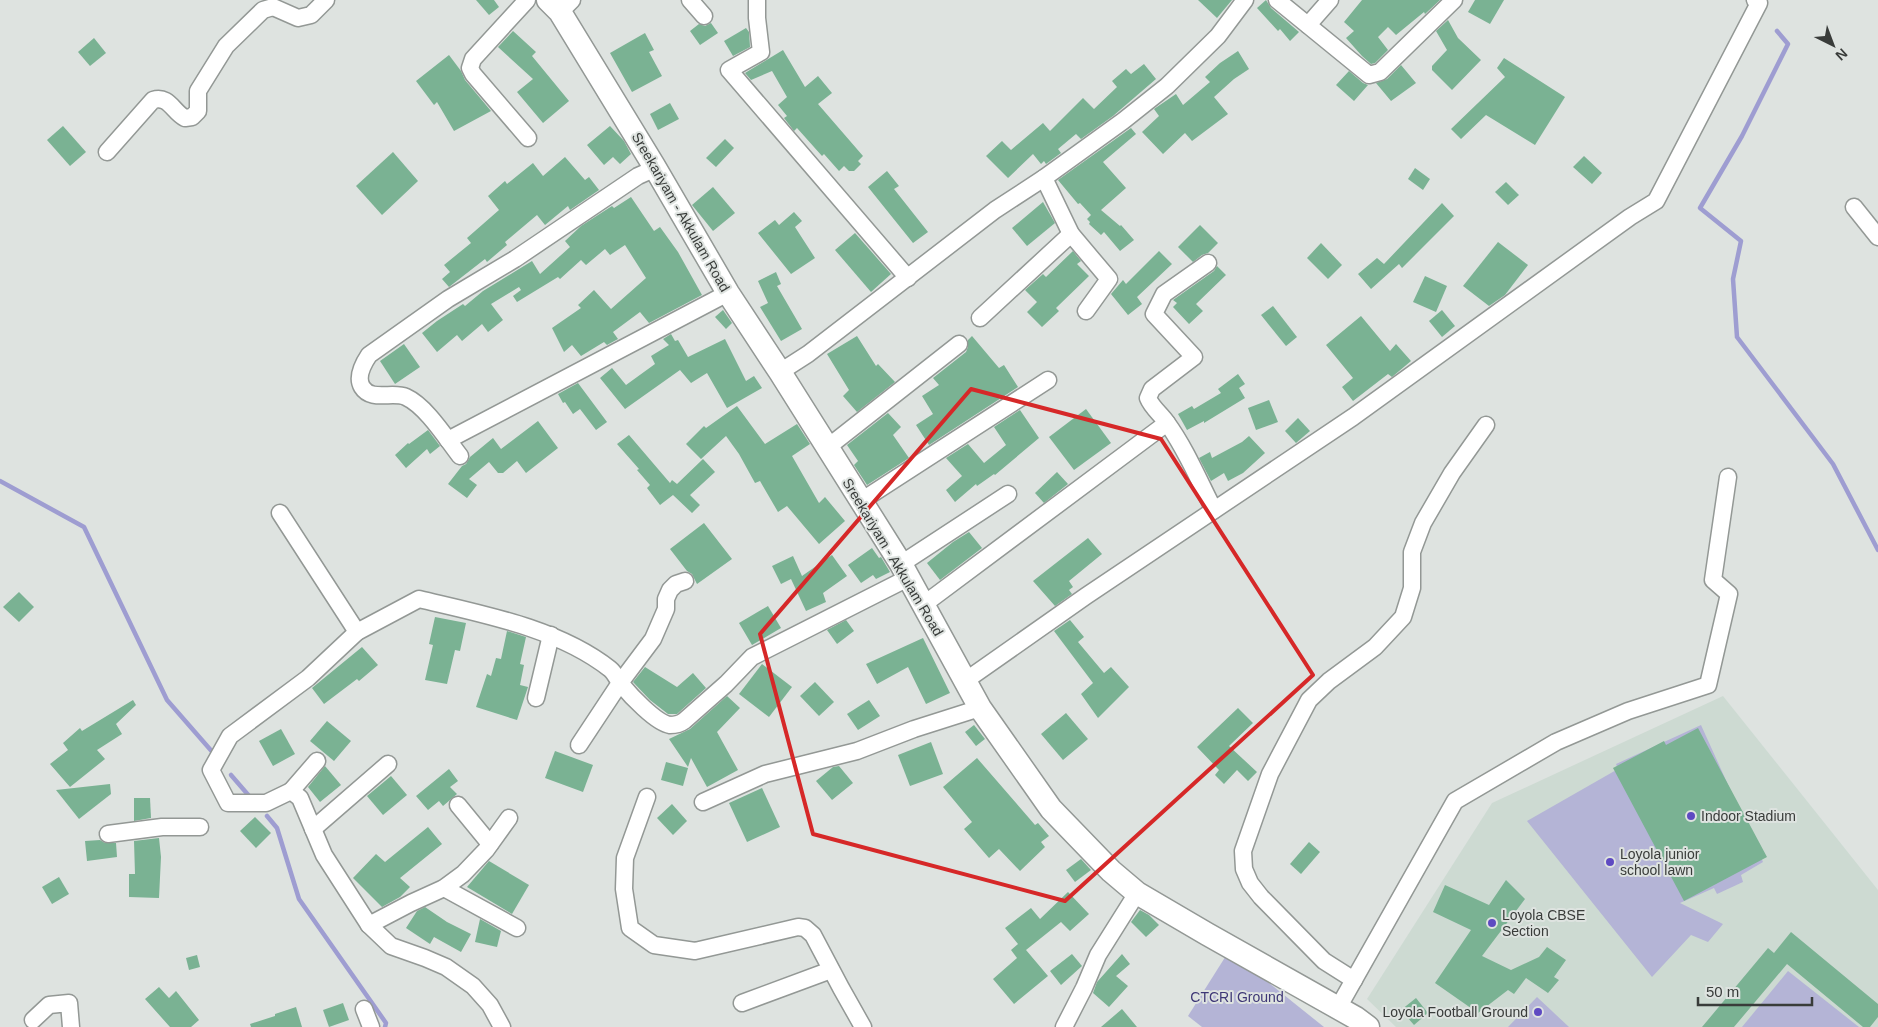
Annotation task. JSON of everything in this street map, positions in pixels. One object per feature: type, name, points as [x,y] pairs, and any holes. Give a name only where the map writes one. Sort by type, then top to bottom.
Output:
[{"type":"main road","name":"Sreekariyam - Akkulam Road","points":[[560,4],[728,293],[828,447],[905,571],[980,708],[1051,809],[1111,871],[1137,893],[1356,1018],[1368,1027]]},
{"type":"street","points":[[107,152],[153,100],[159,98],[164,100],[186,118],[192,117],[198,112],[198,91],[226,46],[263,10],[273,7],[298,18],[311,15],[326,0]]},
{"type":"street","points":[[527,0],[473,59],[470,68],[473,74],[528,138]]},
{"type":"street","points":[[690,0],[704,16]]},
{"type":"street","points":[[756,0],[761,52],[728,70],[908,278]]},
{"type":"street","points":[[780,372],[808,354],[995,210],[1044,178],[1123,121],[1167,86],[1218,36],[1245,0]]},
{"type":"street","points":[[1277,0],[1365,73],[1374,75],[1380,72],[1454,0]]},
{"type":"street","points":[[1308,25],[1330,0]]},
{"type":"street","points":[[965,681],[1086,596],[1353,417],[1630,217],[1656,201],[1758,1]]},
{"type":"street","points":[[460,456],[420,407],[406,397],[399,395],[376,395],[366,391],[361,386],[362,366],[369,355],[448,300],[515,259],[638,176],[656,168]]},
{"type":"street","points":[[1044,178],[1071,234],[1108,279],[1086,311]]},
{"type":"street","points":[[1854,207],[1878,237]]},
{"type":"street","points":[[980,318],[1071,234]]},
{"type":"street","points":[[1208,263],[1164,294],[1154,314],[1194,357],[1152,389],[1148,394],[1148,398],[1150,404],[1167,423],[1185,453],[1214,510]]},
{"type":"street","points":[[448,440],[728,293]]},
{"type":"street","points":[[828,447],[959,344]]},
{"type":"street","points":[[861,501],[1048,380]]},
{"type":"street","points":[[923,605],[1167,423]]},
{"type":"street","points":[[1354,980],[1324,961],[1261,897],[1250,883],[1244,869],[1242,851],[1270,774],[1309,700],[1328,681],[1375,647],[1403,617],[1412,588],[1412,552],[1423,523],[1452,473],[1486,425]]},
{"type":"street","points":[[1338,1008],[1455,801],[1556,742],[1628,711],[1708,684],[1730,594],[1713,580],[1728,477]]},
{"type":"street","points":[[317,761],[291,791],[266,803],[228,803],[211,770],[230,736],[308,678],[357,632],[419,599],[466,609],[552,635],[612,670],[620,683],[656,718],[667,724],[680,724],[726,684],[752,657],[905,571],[1008,494]]},
{"type":"street","points":[[280,513],[357,632]]},
{"type":"street","points":[[579,745],[620,683],[653,639],[666,609],[666,599],[670,590],[676,584],[685,581]]},
{"type":"street","points":[[536,698],[552,635]]},
{"type":"street","points":[[702,802],[765,774],[856,751],[914,729],[980,708]]},
{"type":"street","points":[[313,829],[388,764]]},
{"type":"street","points":[[291,791],[300,798],[324,855],[370,925],[391,946],[446,967],[473,986],[490,1005],[502,1027]]},
{"type":"street","points":[[648,797],[625,858],[624,889],[630,928],[654,945],[695,951],[805,928],[813,935],[863,1027]]},
{"type":"street","points":[[458,805],[490,844]]},
{"type":"street","points":[[370,925],[444,888],[463,874],[490,844],[508,818]]},
{"type":"street","points":[[108,834],[162,827],[200,827]]},
{"type":"street","points":[[444,888],[517,928]]},
{"type":"street","points":[[1064,1027],[1098,955],[1137,893]]},
{"type":"street","points":[[742,1003],[831,970]]},
{"type":"street","points":[[34,1020],[49,1005],[69,1003],[72,1027]]},
{"type":"street","points":[[364,1009],[371,1027]]},
{"type":"highlighted area","points":[[971,389],[1161,439],[1313,675],[1065,901],[813,834],[760,634]]},
{"type":"shaded area","points":[[1723,696],[1878,890],[1878,1027],[1396,1027],[1367,999],[1492,803]]},
{"type":"green space","points":[[1701,725],[1763,862],[1741,875],[1743,882],[1717,894],[1714,888],[1680,903],[1723,924],[1708,942],[1691,935],[1652,977],[1527,821],[1618,769],[1616,764]]},
{"type":"green space","name":"CTCRI Ground","points":[[1229,951],[1324,1027],[1202,1027],[1188,1016]]},
{"type":"green space","points":[[1788,971],[1859,1027],[1742,1027]]},
{"type":"green space","name":"Loyola Football Ground","points":[[1537,997],[1569,1027],[1508,1027]]},
{"type":"building","points":[[476,0],[494,0],[499,7],[489,15]]},
{"type":"building","points":[[1198,0],[1232,0],[1217,18]]},
{"type":"building","points":[[1266,0],[1271,8],[1299,32],[1290,41],[1257,8]]},
{"type":"building","points":[[1362,0],[1440,0],[1425,14],[1424,12],[1396,35],[1388,27],[1378,37],[1388,50],[1375,63],[1371,64],[1346,38],[1354,31],[1344,22]]},
{"type":"building","points":[[1475,0],[1504,0],[1490,24],[1468,12]]},
{"type":"building","points":[[1448,20],[1458,38],[1481,60],[1452,90],[1432,70],[1432,66],[1447,50],[1436,31]]},
{"type":"building","points":[[711,23],[718,33],[700,45],[690,31],[699,24],[705,26]]},
{"type":"building","points":[[746,28],[749,32],[750,47],[733,56],[724,41]]},
{"type":"building","points":[[513,31],[536,52],[532,56],[569,101],[543,123],[517,92],[533,79],[498,47]]},
{"type":"building","points":[[645,33],[654,50],[649,52],[662,76],[632,92],[610,53]]},
{"type":"building","points":[[94,38],[106,53],[90,66],[78,52]]},
{"type":"building","points":[[783,50],[805,87],[818,76],[832,93],[818,104],[863,156],[858,161],[861,164],[854,171],[849,171],[844,166],[839,171],[824,154],[822,156],[797,128],[794,131],[784,118],[787,116],[778,105],[787,97],[772,71],[751,80],[745,73]]},
{"type":"building","points":[[1238,51],[1249,69],[1234,79],[1214,97],[1228,114],[1192,141],[1185,133],[1163,154],[1142,132],[1159,116],[1154,109],[1176,94],[1183,105],[1210,82],[1205,77],[1220,63]]},
{"type":"building","points":[[449,55],[465,80],[491,111],[454,131],[437,102],[434,105],[416,81]]},
{"type":"building","points":[[1504,58],[1565,97],[1535,145],[1486,115],[1461,139],[1451,129],[1505,77],[1497,68]]},
{"type":"building","points":[[1144,64],[1156,79],[1113,116],[1081,139],[1076,134],[1058,149],[1061,153],[1046,164],[1044,161],[1041,164],[1033,154],[1008,178],[986,156],[1002,141],[1011,150],[1043,123],[1050,131],[1083,98],[1094,109],[1117,87],[1112,81],[1126,69],[1131,74]]},
{"type":"building","points":[[1401,65],[1416,83],[1391,101],[1376,83],[1387,79]]},
{"type":"building","points":[[1349,71],[1368,85],[1354,101],[1336,85]]},
{"type":"building","points":[[670,103],[679,119],[658,130],[650,114]]},
{"type":"building","points":[[63,126],[86,152],[70,166],[47,140]]},
{"type":"building","points":[[610,126],[624,141],[631,154],[620,164],[613,157],[604,165],[587,145]]},
{"type":"building","points":[[1131,128],[1136,134],[1103,162],[1126,188],[1101,210],[1121,225],[1134,240],[1120,251],[1104,232],[1101,235],[1089,224],[1090,222],[1087,219],[1091,215],[1080,203],[1078,204],[1058,180]]},
{"type":"building","points":[[725,139],[734,148],[716,167],[706,158]]},
{"type":"building","points":[[393,152],[418,181],[382,215],[356,186]]},
{"type":"building","points":[[1584,156],[1602,173],[1592,184],[1573,167]]},
{"type":"building","points":[[565,157],[585,180],[589,177],[599,190],[570,210],[568,206],[545,225],[537,215],[505,242],[507,245],[487,262],[485,259],[449,287],[442,279],[450,272],[444,265],[471,243],[467,238],[499,210],[488,196],[505,181],[507,184],[533,163],[543,176]]},
{"type":"building","points":[[1415,168],[1430,179],[1423,190],[1408,179]]},
{"type":"building","points":[[887,171],[899,186],[894,189],[928,232],[913,243],[868,187]]},
{"type":"building","points":[[1506,182],[1519,195],[1508,205],[1495,192]]},
{"type":"building","points":[[713,187],[735,213],[713,231],[692,205]]},
{"type":"building","points":[[631,197],[654,231],[660,227],[678,252],[702,295],[649,323],[640,312],[613,332],[618,339],[607,345],[604,342],[581,356],[572,345],[564,352],[552,328],[581,308],[578,305],[594,290],[611,309],[646,278],[625,245],[610,255],[605,249],[586,265],[581,260],[560,279],[558,277],[517,302],[513,296],[521,290],[519,287],[491,304],[503,320],[488,332],[482,324],[462,341],[457,335],[437,352],[422,333],[437,321],[463,304],[465,306],[483,291],[532,261],[540,274],[570,247],[565,241],[581,226],[612,206],[614,208]]},
{"type":"building","points":[[1043,202],[1055,223],[1027,246],[1012,228]]},
{"type":"building","points":[[1442,203],[1454,216],[1402,268],[1399,264],[1371,289],[1358,274],[1377,258],[1384,264]]},
{"type":"building","points":[[794,212],[802,221],[795,227],[815,258],[791,274],[758,233],[775,220],[779,225]]},
{"type":"building","points":[[1200,225],[1218,243],[1208,253],[1193,262],[1178,247]]},
{"type":"building","points":[[855,233],[891,274],[871,292],[835,250]]},
{"type":"building","points":[[1498,242],[1528,265],[1505,295],[1489,306],[1463,286]]},
{"type":"building","points":[[1321,243],[1342,265],[1328,279],[1307,258]]},
{"type":"building","points":[[1073,251],[1081,261],[1077,264],[1089,276],[1056,308],[1059,311],[1042,327],[1027,312],[1037,302],[1025,290],[1043,274],[1046,277]]},
{"type":"building","points":[[1159,251],[1172,264],[1137,297],[1142,304],[1128,315],[1111,294],[1123,280],[1126,284]]},
{"type":"building","points":[[1217,266],[1226,275],[1196,304],[1203,311],[1189,324],[1173,307],[1177,303],[1173,300],[1214,271]]},
{"type":"building","points":[[776,272],[781,284],[777,286],[802,329],[781,341],[760,307],[768,303],[758,281]]},
{"type":"building","points":[[1425,276],[1447,286],[1436,312],[1413,302]]},
{"type":"building","points":[[1273,306],[1297,337],[1286,346],[1261,315]]},
{"type":"building","points":[[723,310],[732,323],[726,329],[715,317]]},
{"type":"building","points":[[1442,310],[1455,326],[1442,337],[1429,321]]},
{"type":"building","points":[[1361,316],[1390,351],[1396,344],[1411,361],[1392,377],[1388,374],[1353,401],[1342,387],[1353,378],[1326,345]]},
{"type":"building","points":[[671,334],[675,341],[678,340],[688,357],[725,339],[746,381],[754,376],[762,388],[727,408],[707,373],[691,383],[680,370],[625,409],[600,378],[612,368],[626,385],[655,364],[651,356],[669,345],[663,339]]},
{"type":"building","points":[[857,336],[876,366],[878,364],[895,382],[857,412],[843,396],[849,390],[827,354]]},
{"type":"building","points":[[972,336],[999,368],[1004,365],[1018,387],[929,445],[916,425],[933,414],[922,396],[939,385],[933,378],[966,352],[968,340]]},
{"type":"building","points":[[404,344],[420,367],[395,384],[380,361]]},
{"type":"building","points":[[1238,374],[1245,384],[1239,388],[1245,398],[1204,423],[1204,421],[1187,430],[1178,414],[1192,406],[1194,409],[1221,393],[1218,389]]},
{"type":"building","points":[[578,383],[607,422],[596,430],[580,409],[573,414],[558,394]]},
{"type":"building","points":[[1269,400],[1278,422],[1256,430],[1248,408]]},
{"type":"building","points":[[737,406],[765,444],[797,424],[810,444],[792,456],[819,503],[825,497],[845,521],[819,544],[787,506],[778,512],[760,481],[755,483],[739,454],[726,436],[701,459],[686,444],[704,426],[706,428]]},
{"type":"building","points":[[1086,409],[1111,443],[1074,470],[1049,437]]},
{"type":"building","points":[[1020,410],[1039,438],[995,475],[977,486],[976,484],[955,502],[946,490],[962,476],[946,458],[968,444],[984,463],[1006,445],[994,427]]},
{"type":"building","points":[[888,413],[901,427],[893,435],[909,458],[867,485],[854,465],[858,461],[847,445]]},
{"type":"building","points":[[1298,418],[1310,431],[1296,443],[1285,431]]},
{"type":"building","points":[[538,421],[558,448],[526,473],[517,461],[503,473],[498,473],[489,462],[469,479],[477,485],[467,498],[448,484],[470,457],[493,438],[501,449]]},
{"type":"building","points":[[428,430],[440,446],[430,454],[427,449],[406,468],[395,455],[408,443]]},
{"type":"building","points":[[629,435],[670,483],[672,480],[677,484],[703,459],[715,472],[690,495],[700,505],[692,513],[673,495],[660,505],[647,488],[650,485],[637,470],[639,469],[617,444]]},
{"type":"building","points":[[1249,436],[1265,453],[1243,473],[1228,481],[1224,473],[1211,481],[1199,458],[1210,452],[1212,458],[1242,442]]},
{"type":"building","points":[[1057,472],[1068,484],[1044,503],[1035,493]]},
{"type":"building","points":[[704,523],[732,559],[697,584],[692,574],[687,571],[670,549]]},
{"type":"building","points":[[969,532],[982,548],[940,580],[927,563]]},
{"type":"building","points":[[1088,538],[1102,554],[1069,581],[1073,587],[1069,590],[1072,594],[1055,606],[1033,581]]},
{"type":"building","points":[[872,548],[879,558],[881,557],[890,572],[876,579],[873,575],[861,583],[848,565]]},
{"type":"building","points":[[832,555],[847,576],[823,593],[826,602],[806,611],[791,579],[781,584],[772,566],[793,556],[802,576]]},
{"type":"building","points":[[19,592],[34,607],[19,622],[3,607]]},
{"type":"building","points":[[768,606],[781,628],[752,645],[739,623]]},
{"type":"building","points":[[435,617],[466,623],[460,651],[455,650],[447,684],[425,680],[433,645],[429,644]]},
{"type":"building","points":[[846,620],[854,631],[837,644],[827,630]]},
{"type":"building","points":[[1070,620],[1084,637],[1078,642],[1104,673],[1111,667],[1129,687],[1098,718],[1081,694],[1093,683],[1054,631]]},
{"type":"building","points":[[507,631],[526,637],[520,664],[524,665],[520,685],[528,687],[517,720],[476,707],[487,674],[491,676],[496,658],[501,659]]},
{"type":"building","points":[[923,638],[950,693],[926,704],[908,667],[877,684],[866,664]]},
{"type":"building","points":[[362,647],[378,665],[359,681],[357,679],[324,704],[312,688]]},
{"type":"building","points":[[762,664],[792,687],[769,717],[739,694]]},
{"type":"building","points":[[645,667],[677,687],[693,673],[706,688],[677,714],[668,714],[650,700],[633,682]]},
{"type":"building","points":[[815,682],[834,702],[819,716],[800,696]]},
{"type":"building","points":[[727,696],[740,708],[717,732],[738,770],[707,787],[691,758],[688,767],[669,739],[690,729]]},
{"type":"building","points":[[133,700],[136,705],[116,724],[122,734],[97,750],[105,759],[70,787],[50,764],[68,750],[63,743],[80,728],[82,731]]},
{"type":"building","points":[[869,700],[880,716],[858,730],[847,714]]},
{"type":"building","points":[[1238,708],[1253,723],[1229,746],[1257,772],[1248,781],[1237,770],[1224,784],[1215,775],[1219,770],[1197,747]]},
{"type":"building","points":[[1066,713],[1088,739],[1063,760],[1041,734]]},
{"type":"building","points":[[327,721],[351,741],[334,761],[310,741]]},
{"type":"building","points":[[974,725],[985,739],[976,746],[965,732]]},
{"type":"building","name":"Indoor Stadium","points":[[1698,728],[1767,857],[1684,901],[1613,768],[1664,741],[1666,745]]},
{"type":"building","points":[[281,729],[295,754],[273,766],[259,741]]},
{"type":"building","points":[[931,742],[943,774],[910,786],[898,755]]},
{"type":"building","points":[[555,751],[593,765],[583,792],[545,778]]},
{"type":"building","points":[[977,758],[1035,825],[1038,823],[1049,836],[1041,842],[1045,847],[1020,871],[999,849],[989,858],[964,829],[972,822],[943,787]]},
{"type":"building","points":[[666,762],[688,768],[683,786],[661,780]]},
{"type":"building","points":[[325,766],[341,785],[320,802],[308,787]]},
{"type":"building","points":[[839,766],[853,783],[832,800],[816,781],[833,767]]},
{"type":"building","points":[[449,769],[458,781],[450,787],[457,794],[443,806],[439,801],[428,810],[416,796]]},
{"type":"building","points":[[391,776],[407,795],[383,815],[367,796]]},
{"type":"building","points":[[110,784],[111,794],[79,819],[56,790]]},
{"type":"building","points":[[762,788],[780,827],[747,842],[729,803]]},
{"type":"building","points":[[134,798],[150,798],[151,818],[134,821]]},
{"type":"building","points":[[672,804],[687,821],[673,835],[657,818]]},
{"type":"building","points":[[255,817],[271,833],[256,848],[240,831]]},
{"type":"building","points":[[428,827],[442,844],[400,878],[410,887],[400,897],[382,907],[353,878],[376,854],[385,862]]},
{"type":"building","points":[[159,838],[161,857],[159,898],[129,897],[129,874],[135,874],[134,841]]},
{"type":"building","points":[[100,840],[105,843],[116,843],[117,857],[87,861],[85,841]]},
{"type":"building","points":[[1309,842],[1320,852],[1301,874],[1290,864]]},
{"type":"building","points":[[1081,859],[1091,870],[1075,882],[1066,870]]},
{"type":"building","points":[[489,861],[529,885],[512,914],[467,887]]},
{"type":"building","points":[[59,877],[69,894],[52,904],[42,887]]},
{"type":"building","name":"Loyola CBSE Section","points":[[1506,880],[1525,899],[1482,956],[1511,970],[1539,957],[1547,947],[1566,960],[1554,977],[1559,980],[1548,993],[1526,978],[1514,994],[1508,990],[1478,1013],[1435,983],[1471,930],[1433,912],[1445,885],[1489,905]]},
{"type":"building","points":[[1068,892],[1089,914],[1070,931],[1061,922],[1026,950],[1048,976],[1014,1004],[993,979],[1017,958],[1011,950],[1018,944],[1005,928],[1031,908],[1040,919]]},
{"type":"building","points":[[425,907],[447,922],[471,934],[461,952],[434,937],[430,944],[406,928],[417,911]]},
{"type":"building","points":[[1140,910],[1149,915],[1159,925],[1146,937],[1131,922]]},
{"type":"building","points":[[480,919],[501,931],[497,947],[475,942]]},
{"type":"building","points":[[1791,932],[1878,1004],[1878,1017],[1870,1027],[1863,1027],[1787,964],[1734,1027],[1702,1027],[1768,948],[1774,953]]},
{"type":"building","points":[[1072,954],[1082,966],[1061,985],[1050,971]]},
{"type":"building","points":[[1122,954],[1130,964],[1116,976],[1128,986],[1109,1007],[1093,993],[1097,982]]},
{"type":"building","points":[[197,955],[200,967],[189,970],[186,958]]},
{"type":"building","points":[[159,987],[169,998],[176,991],[199,1020],[191,1027],[170,1027],[145,999]]},
{"type":"building","points":[[1416,998],[1428,1013],[1414,1025],[1401,1010]]},
{"type":"building","points":[[343,1003],[349,1020],[329,1027],[323,1010]]},
{"type":"building","points":[[296,1007],[302,1027],[251,1027],[250,1024]]},
{"type":"building","points":[[1122,1009],[1137,1027],[1101,1027]]},
{"type":"waterway","points":[[1777,31],[1788,44],[1742,136],[1700,208],[1741,241],[1733,279],[1737,337],[1833,464],[1878,550]]},
{"type":"waterway","points":[[0,481],[84,527],[167,700],[215,755]]},
{"type":"waterway","points":[[231,775],[250,797]]},
{"type":"waterway","points":[[267,816],[277,828],[299,899],[386,1023],[385,1027]]},
{"type":"place","name":"Indoor Stadium","points":[[1691,816]]},
{"type":"place","name":"Loyola junior school lawn","points":[[1610,862]]},
{"type":"place","name":"Loyola CBSE Section","points":[[1492,923]]},
{"type":"place","name":"Loyola Football Ground","points":[[1538,1012]]}]
